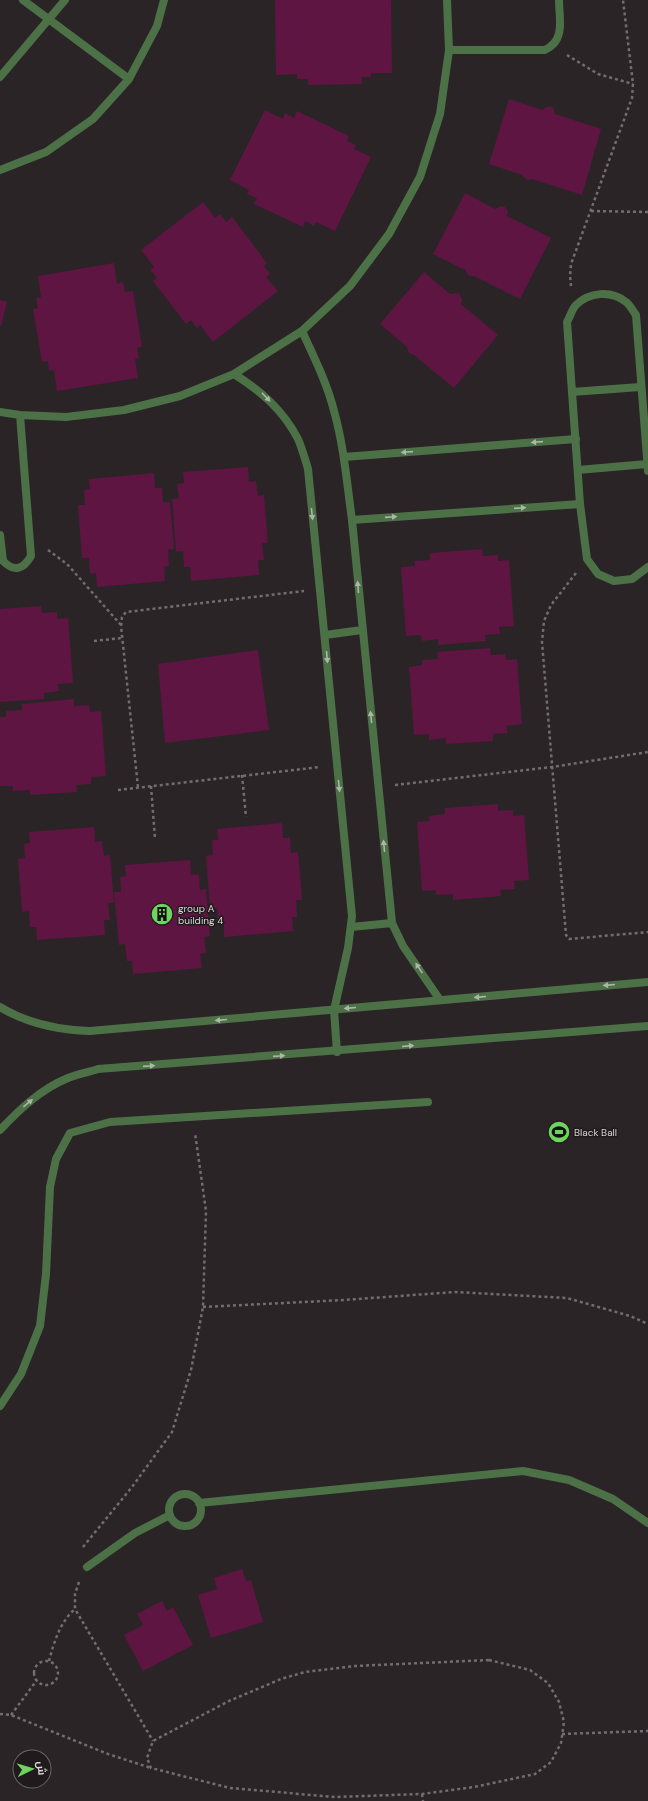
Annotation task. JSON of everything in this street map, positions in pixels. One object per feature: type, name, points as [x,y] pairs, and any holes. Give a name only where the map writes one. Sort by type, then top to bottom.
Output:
[{"type":"street","points":[[23,0],[129,79]]},
{"type":"street","points":[[0,77],[65,0]]},
{"type":"street","points":[[0,170],[46,152],[93,119],[129,79],[157,26],[164,0]]},
{"type":"street","points":[[0,412],[20,415],[66,417],[124,410],[180,396],[234,374],[302,331],[350,286],[389,234],[420,177],[440,114],[449,50],[448,0]]},
{"type":"street","points":[[449,50],[546,50],[553,46],[559,39],[559,0]]},
{"type":"street","points":[[578,470],[648,468],[640,387],[636,315],[627,303],[614,295],[600,293],[586,297],[574,306],[567,322],[580,504],[587,559],[598,574],[614,581],[632,579],[648,567]]},
{"type":"street","points":[[302,331],[326,383],[335,411],[344,457],[352,520],[392,923],[403,946],[440,1000]]},
{"type":"street","points":[[234,374],[260,391],[281,413],[298,440],[308,468],[352,916],[348,948],[334,1010],[337,1052]]},
{"type":"street","points":[[572,392],[640,387]]},
{"type":"street","points":[[0,535],[2,561],[9,567],[18,568],[26,564],[31,556],[20,415]]},
{"type":"street","points":[[344,457],[576,439]]},
{"type":"street","points":[[352,520],[580,504]]},
{"type":"street","points":[[324,635],[362,630]]},
{"type":"street","points":[[350,927],[392,923]]},
{"type":"street","points":[[0,1007],[11,1014],[36,1024],[64,1030],[90,1031],[648,982]]},
{"type":"street","points":[[0,1130],[18,1111],[44,1090],[69,1077],[98,1069],[337,1052],[648,1026]]},
{"type":"street","points":[[0,1406],[21,1374],[40,1326],[46,1274],[50,1187],[56,1159],[70,1133],[110,1122],[428,1102]]},
{"type":"street","points":[[199,1504],[523,1471],[577,1483],[613,1499],[648,1523]]},
{"type":"street","points":[[188,1494],[195,1497],[201,1511],[193,1524],[186,1526],[178,1525],[172,1520],[170,1515],[170,1505],[174,1499],[180,1495],[188,1494]]},
{"type":"street","points":[[87,1567],[134,1533],[170,1515]]},
{"type":"path","points":[[574,306],[570,276],[571,264],[632,98],[633,84],[623,0]]},
{"type":"path","points":[[553,46],[598,74],[633,84]]},
{"type":"path","points":[[590,211],[648,212]]},
{"type":"path","points":[[31,556],[45,548],[67,564],[121,626]]},
{"type":"path","points":[[587,559],[551,605],[544,622],[542,642],[566,935],[569,938],[648,932]]},
{"type":"path","points":[[138,787],[121,626],[122,617],[126,612],[320,589]]},
{"type":"path","points":[[94,641],[122,638]]},
{"type":"path","points":[[378,787],[552,767],[648,752]]},
{"type":"path","points":[[118,790],[336,765]]},
{"type":"path","points":[[242,775],[246,817]]},
{"type":"path","points":[[151,786],[156,839]]},
{"type":"path","points":[[80,1550],[132,1487],[172,1432],[191,1370],[202,1307],[206,1211],[192,1117]]},
{"type":"path","points":[[202,1307],[344,1300],[455,1292],[567,1298],[630,1316],[648,1324]]},
{"type":"path","points":[[87,1567],[75,1594],[75,1608],[153,1741]]},
{"type":"path","points":[[49,1661],[55,1640],[68,1615],[75,1608]]},
{"type":"path","points":[[0,1714],[11,1715],[108,1754],[151,1768],[230,1788],[334,1797],[422,1794],[535,1774],[551,1762],[561,1743],[564,1722],[559,1702],[548,1683],[530,1670],[489,1660],[355,1666],[305,1672],[281,1679],[229,1701],[153,1741],[147,1758],[151,1768]]},
{"type":"path","points":[[43,1661],[54,1663],[58,1668],[59,1674],[57,1680],[52,1684],[47,1686],[41,1684],[37,1680],[34,1675],[35,1669],[38,1664],[43,1661]]},
{"type":"path","points":[[11,1715],[37,1680]]},
{"type":"path","points":[[562,1734],[648,1731]]},
{"type":"path","points":[[422,1794],[423,1801]]},
{"type":"building","points":[[275,0],[391,0],[392,73],[371,73],[371,77],[361,77],[362,84],[308,85],[308,79],[297,79],[297,74],[276,75]]},
{"type":"building","points":[[509,99],[542,110],[549,106],[553,108],[555,114],[601,129],[582,195],[532,179],[527,180],[522,175],[489,164]]},
{"type":"building","points":[[265,110],[283,119],[285,113],[294,118],[297,111],[349,136],[347,141],[356,145],[354,149],[371,157],[335,231],[316,222],[314,226],[305,221],[303,227],[254,204],[257,198],[247,194],[249,190],[230,180]]},
{"type":"building","points":[[465,193],[495,209],[501,206],[505,207],[508,211],[507,216],[551,238],[520,299],[474,276],[469,276],[465,270],[433,254]]},
{"type":"building","points":[[203,202],[215,218],[220,214],[226,222],[232,217],[267,263],[264,266],[270,274],[266,277],[278,291],[213,342],[200,325],[197,328],[191,320],[186,324],[153,281],[157,278],[150,270],[154,267],[141,250]]},
{"type":"building","points":[[114,263],[117,284],[123,282],[125,292],[133,291],[142,347],[137,348],[139,358],[135,359],[138,378],[57,391],[54,370],[49,371],[48,361],[42,362],[33,309],[38,308],[36,298],[41,297],[38,276]]},
{"type":"building","points":[[424,272],[450,294],[459,293],[462,300],[461,304],[498,335],[454,388],[414,355],[409,353],[407,347],[380,324]]},
{"type":"building","points":[[0,300],[7,302],[1,326],[0,326]]},
{"type":"building","points":[[248,467],[249,482],[256,481],[258,496],[264,495],[268,543],[262,543],[264,560],[258,560],[259,575],[191,581],[190,567],[184,567],[183,551],[176,552],[172,499],[179,498],[177,484],[184,483],[183,472]]},
{"type":"building","points":[[154,473],[155,488],[162,488],[163,502],[170,502],[174,549],[168,550],[169,566],[164,567],[165,581],[97,587],[96,573],[90,574],[89,558],[82,558],[78,505],[85,505],[84,490],[90,489],[89,479]]},
{"type":"building","points":[[482,549],[483,556],[498,555],[498,561],[509,560],[514,626],[499,627],[500,634],[485,635],[486,641],[438,645],[438,639],[422,641],[421,635],[406,636],[401,567],[415,566],[414,561],[430,560],[430,553]]},
{"type":"building","points":[[41,606],[42,613],[57,612],[57,619],[68,618],[73,683],[58,684],[59,691],[44,693],[44,699],[0,702],[0,609]]},
{"type":"building","points":[[490,648],[491,655],[505,654],[506,660],[517,659],[522,724],[507,726],[507,733],[493,734],[493,741],[446,744],[446,738],[429,740],[429,734],[414,735],[409,667],[422,665],[422,660],[438,659],[437,652]]},
{"type":"building","points":[[258,650],[269,730],[165,743],[158,664]]},
{"type":"building","points":[[74,699],[74,706],[89,705],[90,712],[101,711],[106,776],[91,777],[91,784],[76,785],[77,792],[30,795],[30,790],[13,791],[13,786],[0,786],[0,717],[6,717],[6,711],[22,710],[22,704]]},
{"type":"building","points":[[498,804],[498,811],[513,810],[513,816],[524,815],[529,880],[514,881],[515,889],[500,890],[501,896],[453,900],[453,894],[436,895],[436,890],[422,891],[417,822],[430,821],[429,816],[445,814],[445,808]]},
{"type":"building","name":"group A building 4","points":[[282,823],[283,838],[290,838],[291,853],[298,852],[302,900],[296,900],[297,917],[292,917],[293,931],[224,937],[224,924],[218,924],[217,908],[210,908],[206,856],[213,855],[212,840],[218,840],[217,829]]},
{"type":"building","points":[[94,827],[95,842],[102,841],[104,856],[110,855],[114,903],[108,903],[110,920],[104,920],[105,935],[37,940],[36,927],[30,927],[29,911],[22,912],[18,859],[25,858],[24,844],[30,843],[29,832]]},
{"type":"building","name":"group A building 4","points":[[190,860],[191,875],[199,874],[200,890],[206,889],[210,936],[204,937],[206,953],[200,954],[202,968],[133,974],[132,961],[127,961],[125,944],[119,945],[114,892],[121,892],[120,877],[126,876],[125,865]]},
{"type":"building","points":[[242,1569],[246,1581],[251,1580],[263,1622],[211,1638],[198,1595],[217,1589],[214,1578]]},
{"type":"building","points":[[162,1601],[167,1611],[173,1607],[193,1645],[143,1671],[124,1635],[143,1625],[137,1614]]},
{"type":"place","name":"group A building 4","points":[[162,914]]},
{"type":"place","name":"Black Ball","points":[[559,1132]]}]
